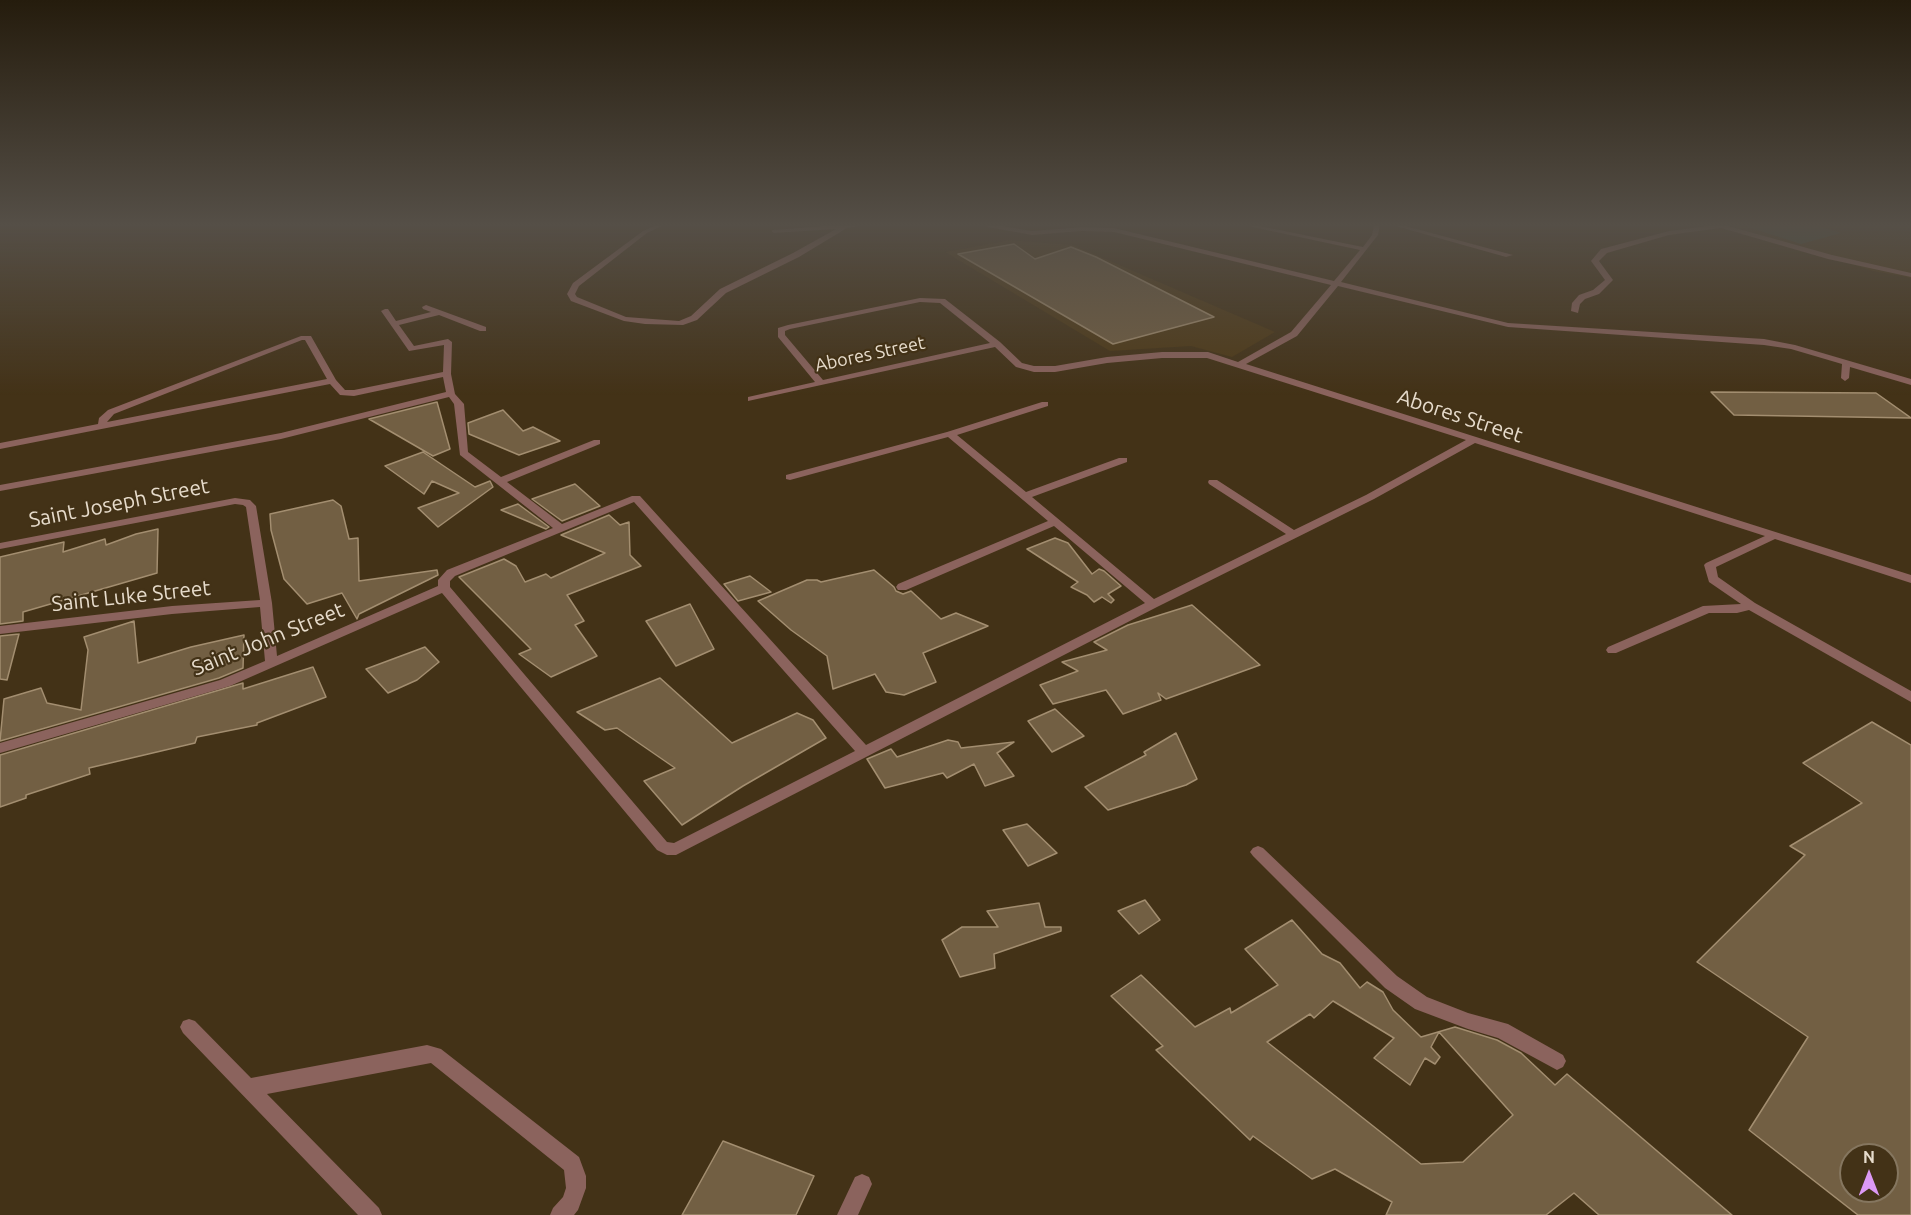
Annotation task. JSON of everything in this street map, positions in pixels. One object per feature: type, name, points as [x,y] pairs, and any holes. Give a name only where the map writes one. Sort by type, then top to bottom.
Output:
[{"type":"street","points":[[580,282],[571,294],[574,299],[624,319],[680,323],[694,318],[723,291],[742,282]]},
{"type":"street","points":[[1329,282],[1508,325],[1764,342],[1792,347],[1911,382]]},
{"type":"street","points":[[1575,311],[1576,303],[1582,297],[1596,292],[1608,282]]},
{"type":"street","points":[[1240,364],[1294,334],[1334,283]]},
{"type":"street","name":"Abores Street","points":[[820,382],[781,335],[781,330],[920,300],[942,301],[997,344],[1019,365],[1034,369],[1055,369],[1107,360],[1208,355],[1911,579]]},
{"type":"street","points":[[426,307],[483,329]]},
{"type":"street","points":[[386,311],[412,349],[448,342],[447,374],[451,394],[459,404],[463,453],[560,528]]},
{"type":"street","points":[[394,324],[440,312]]},
{"type":"street","points":[[103,427],[102,420],[111,412],[301,338],[308,338],[332,381],[343,393],[354,393],[447,374]]},
{"type":"street","name":"Abores Street","points":[[751,399],[997,344]]},
{"type":"street","points":[[1845,378],[1846,363]]},
{"type":"street","points":[[0,446],[332,381]]},
{"type":"street","points":[[0,488],[282,436],[451,394]]},
{"type":"street","points":[[790,477],[950,434],[1045,404]]},
{"type":"street","points":[[950,434],[1153,604]]},
{"type":"street","points":[[863,751],[636,498],[451,573],[444,580],[444,588],[662,846],[667,849],[676,849],[863,751],[1370,497],[1474,439]]},
{"type":"street","points":[[499,482],[597,442]]},
{"type":"street","points":[[1023,497],[1123,460]]},
{"type":"street","points":[[1213,482],[1294,535]]},
{"type":"street","name":"Saint Joseph Street","points":[[0,546],[235,501],[246,502],[250,506],[266,603]]},
{"type":"street","points":[[902,587],[1055,522]]},
{"type":"street","points":[[1776,535],[1710,565],[1713,579],[1751,606],[1911,697]]},
{"type":"street","name":"Saint John Street","points":[[0,748],[225,682],[444,588]]},
{"type":"street","points":[[266,603],[271,662]]},
{"type":"street","name":"Saint Luke Street","points":[[0,630],[172,610],[266,603]]},
{"type":"street","points":[[1612,650],[1707,609],[1737,609],[1751,606]]},
{"type":"street","points":[[1258,852],[1391,982],[1420,1003],[1468,1022],[1502,1030],[1557,1061]]},
{"type":"street","points":[[189,1026],[372,1215]]},
{"type":"street","points":[[248,1088],[427,1054],[435,1055],[573,1164],[576,1188],[571,1203],[560,1215]]},
{"type":"street","points":[[847,1215],[862,1184]]},
{"type":"shaded area","points":[[994,282],[1158,282],[1275,332],[1232,357],[1191,346],[1110,351]]},
{"type":"building","points":[[1006,282],[1145,282],[1214,317],[1113,344]]},
{"type":"building","points":[[1711,392],[1876,393],[1911,418],[1734,415]]},
{"type":"building","points":[[437,402],[450,449],[433,456],[369,419]]},
{"type":"building","points":[[503,410],[523,431],[533,427],[560,441],[519,455],[469,434],[468,423]]},
{"type":"building","points":[[423,452],[475,487],[490,481],[493,487],[438,527],[418,508],[459,493],[432,481],[424,494],[385,466]]},
{"type":"building","points":[[575,484],[600,506],[562,521],[532,499]]},
{"type":"building","points":[[333,500],[341,506],[349,539],[358,538],[359,581],[437,570],[438,575],[359,614],[357,619],[342,593],[307,604],[284,579],[271,530],[270,514]]},
{"type":"building","points":[[518,504],[549,527],[546,529],[501,510]]},
{"type":"building","points":[[609,515],[620,525],[629,522],[630,555],[641,566],[567,595],[584,621],[575,625],[597,656],[551,677],[519,654],[531,649],[459,577],[504,559],[516,566],[525,582],[546,574],[551,578],[605,553],[561,535]]},
{"type":"building","points":[[158,529],[157,573],[23,612],[23,621],[0,624],[0,557],[64,542],[63,552],[105,539],[106,545]]},
{"type":"building","points":[[1055,538],[1068,543],[1092,574],[1099,569],[1104,571],[1121,586],[1108,594],[1114,600],[1111,603],[1102,597],[1094,602],[1087,595],[1071,587],[1078,582],[1027,549]]},
{"type":"building","points":[[874,570],[896,591],[903,594],[911,591],[941,619],[956,613],[988,626],[923,653],[936,682],[904,695],[886,692],[875,674],[833,689],[827,656],[791,630],[758,601],[807,580],[821,582]]},
{"type":"building","points":[[750,576],[771,592],[738,601],[724,584]]},
{"type":"building","points":[[690,604],[714,649],[676,666],[646,621]]},
{"type":"building","points":[[1192,605],[1260,665],[1166,699],[1158,693],[1161,700],[1123,714],[1106,690],[1053,704],[1040,685],[1078,671],[1062,662],[1107,650],[1094,642],[1128,625]]},
{"type":"building","points":[[134,621],[138,663],[191,647],[244,635],[243,668],[219,678],[0,741],[4,699],[41,688],[47,703],[81,710],[88,650],[84,637]]},
{"type":"building","points":[[19,634],[7,680],[0,679],[0,636]]},
{"type":"building","points":[[425,647],[439,662],[417,680],[388,693],[366,669]]},
{"type":"building","points":[[313,667],[326,697],[257,723],[257,725],[197,737],[195,743],[89,768],[90,774],[26,795],[26,798],[0,807],[0,755],[243,683],[243,689]]},
{"type":"building","points":[[660,678],[732,743],[797,713],[813,720],[826,738],[743,786],[682,825],[644,781],[675,768],[617,728],[605,730],[577,712]]},
{"type":"building","points":[[1055,709],[1084,736],[1052,752],[1028,721]]},
{"type":"building","points":[[1872,722],[1911,745],[1911,1215],[1858,1215],[1843,1203],[1899,1203],[1899,1143],[1839,1143],[1839,1200],[1749,1130],[1808,1037],[1697,962],[1805,855],[1790,846],[1862,803],[1803,763]]},
{"type":"building","points":[[1176,733],[1197,779],[1186,785],[1108,810],[1085,787],[1146,755],[1144,752]]},
{"type":"building","points":[[948,740],[958,742],[961,748],[1014,742],[997,753],[1014,776],[985,786],[974,764],[947,778],[943,773],[885,788],[867,759],[891,749],[897,757]]},
{"type":"building","points":[[1027,824],[1057,853],[1028,866],[1003,830]]},
{"type":"building","points":[[1145,900],[1160,920],[1139,934],[1118,911]]},
{"type":"building","points":[[1039,903],[1045,927],[1061,927],[1061,931],[994,954],[995,968],[960,977],[942,940],[962,927],[998,927],[987,911]]},
{"type":"building","points":[[1292,920],[1322,954],[1340,963],[1360,988],[1367,982],[1383,992],[1393,1010],[1421,1037],[1455,1027],[1497,1040],[1521,1053],[1555,1085],[1567,1074],[1732,1215],[1599,1215],[1574,1193],[1546,1215],[1386,1215],[1392,1202],[1335,1169],[1312,1179],[1253,1136],[1250,1140],[1156,1050],[1163,1046],[1111,996],[1141,975],[1195,1027],[1230,1008],[1231,1013],[1278,985],[1245,949]],"holes":[[[1333,1001],[1394,1038],[1374,1058],[1410,1085],[1425,1058],[1435,1064],[1440,1057],[1431,1047],[1439,1032],[1513,1115],[1463,1162],[1421,1164],[1267,1042],[1310,1014],[1314,1018]]]},
{"type":"building","points":[[723,1141],[814,1176],[796,1215],[682,1215]]}]
